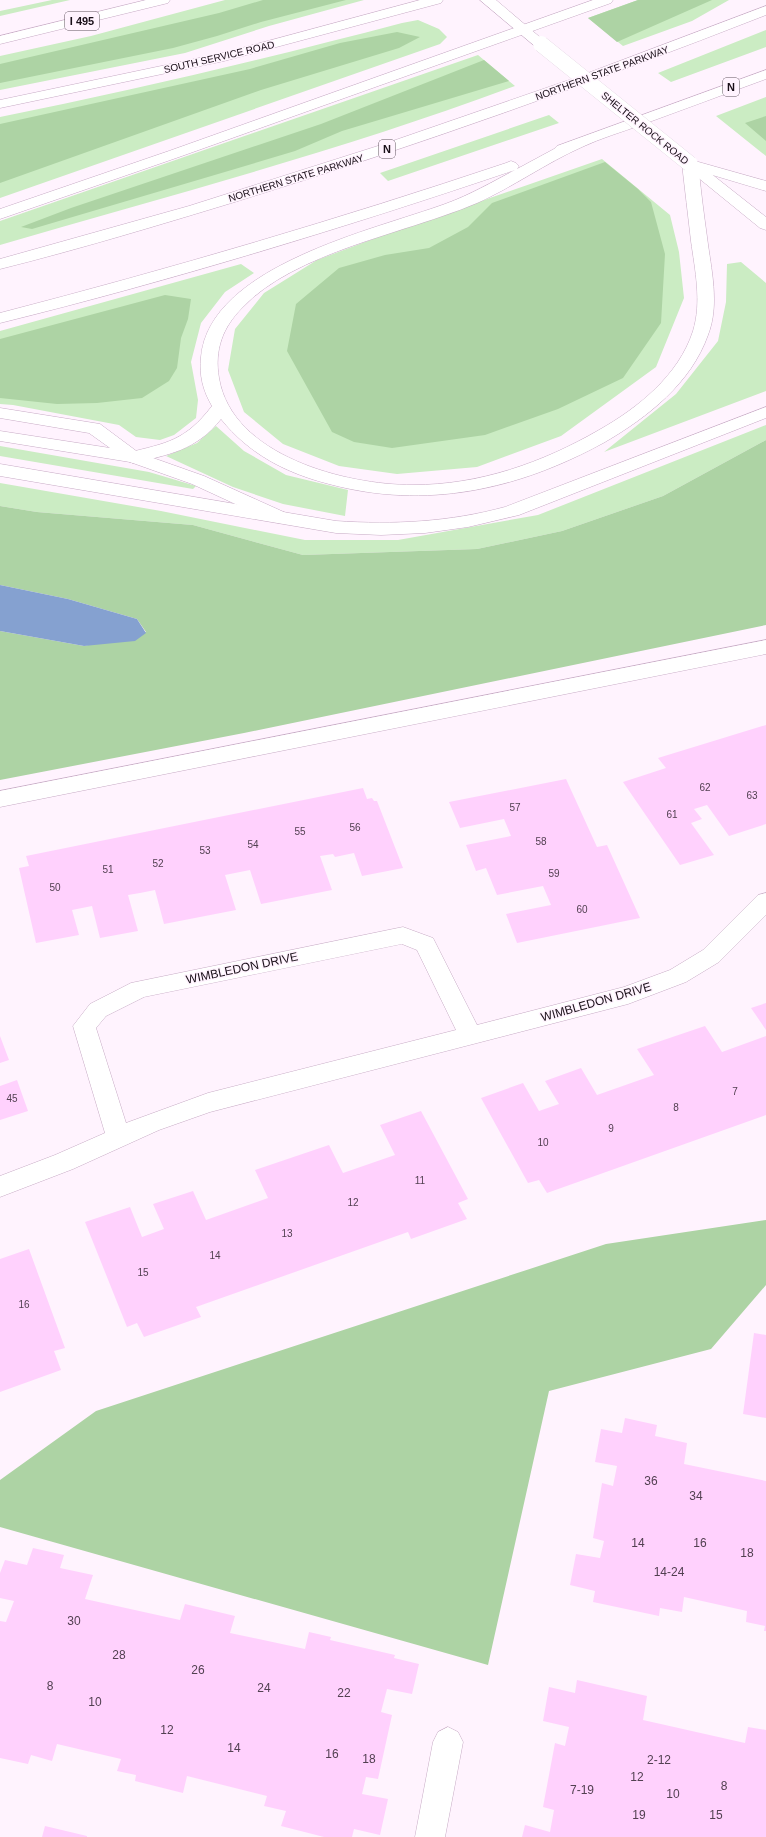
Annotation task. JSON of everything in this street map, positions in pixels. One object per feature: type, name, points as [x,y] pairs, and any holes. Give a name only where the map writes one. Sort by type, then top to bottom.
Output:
[{"type":"main road","name":"I 495","points":[[0,40],[163,0]]},
{"type":"main road","name":"SOUTH SERVICE ROAD","points":[[0,104],[230,55],[314,34],[436,0]]},
{"type":"main road","name":"SHELTER ROCK ROAD","points":[[487,0],[766,225]]},
{"type":"main road","points":[[0,214],[174,154],[606,0]]},
{"type":"main road","name":"NORTHERN STATE PARKWAY","points":[[0,264],[175,216],[366,156],[586,80],[766,10]]},
{"type":"main road","name":"N","points":[[0,318],[261,246],[446,188],[576,144],[766,74]]},
{"type":"main road","points":[[576,144],[470,200],[320,254],[280,272],[254,288],[239,301],[227,315],[216,331],[210,346],[208,362],[214,393],[221,407],[232,423],[243,434],[277,459],[324,477],[383,489],[410,491],[466,487],[494,481],[574,450],[626,421],[648,404],[683,367],[700,335],[704,320],[705,287],[690,164],[766,186]]},
{"type":"main road","points":[[133,457],[182,445],[205,428],[221,407]]},
{"type":"main road","points":[[0,470],[336,526],[382,530],[413,529],[487,519],[535,504],[766,412]]},
{"type":"main road","points":[[0,413],[94,428],[133,457]]},
{"type":"main road","points":[[0,436],[133,457],[198,480],[279,517]]},
{"type":"main road","points":[[0,799],[766,647]]},
{"type":"main road","name":"WIMBLEDON DRIVE","points":[[0,1187],[64,1162],[151,1123],[208,1103],[628,995],[678,976],[711,956],[766,901]]},
{"type":"main road","name":"WIMBLEDON DRIVE","points":[[119,1138],[84,1026],[98,1010],[139,989],[403,935],[425,944],[471,1036]]},
{"type":"main road","points":[[430,1837],[448,1742]]},
{"type":"green space","points":[[52,0],[70,0],[0,16],[0,11]]},
{"type":"green space","points":[[225,0],[364,0],[269,26],[185,53],[0,90],[0,56],[91,36]]},
{"type":"green space","points":[[263,0],[346,0],[261,22],[173,48],[0,83],[0,64],[219,13]]},
{"type":"green space","points":[[638,0],[729,0],[692,21],[623,46],[588,18]]},
{"type":"green space","points":[[638,0],[712,0],[617,42],[588,18]]},
{"type":"green space","points":[[418,20],[439,29],[447,37],[440,44],[0,198],[0,117],[202,73]]},
{"type":"green space","points":[[766,30],[766,47],[671,82],[658,73]]},
{"type":"green space","points":[[397,32],[420,37],[399,48],[261,90],[0,183],[0,124],[250,69],[340,43]]},
{"type":"green space","points":[[478,55],[515,86],[452,109],[324,151],[0,245],[0,221]]},
{"type":"green space","points":[[484,60],[509,81],[342,131],[295,151],[235,169],[32,229],[21,227],[71,208],[321,124]]},
{"type":"green space","points":[[766,97],[766,156],[716,116]]},
{"type":"green space","points":[[549,115],[559,123],[388,181],[380,173]]},
{"type":"green space","points":[[766,116],[766,141],[745,123]]},
{"type":"green space","points":[[602,159],[670,215],[679,252],[684,298],[656,367],[561,436],[477,467],[397,474],[339,466],[283,444],[244,412],[228,370],[235,329],[264,293],[317,260],[389,233]]},
{"type":"green space","points":[[605,162],[638,189],[651,202],[665,254],[661,323],[623,378],[558,409],[485,435],[392,448],[354,442],[332,432],[287,351],[296,304],[339,268],[385,255],[429,248],[468,227],[492,203]]},
{"type":"green space","points":[[741,262],[766,283],[766,391],[604,452],[676,394],[718,341],[726,302],[727,264]]},
{"type":"green space","points":[[241,264],[254,273],[225,292],[201,323],[191,362],[198,400],[196,418],[174,435],[160,440],[136,437],[119,425],[13,405],[0,404],[0,331]]},
{"type":"green space","points":[[165,295],[191,299],[188,319],[181,338],[177,368],[169,381],[142,398],[97,403],[57,404],[0,398],[0,339]]},
{"type":"green space","points":[[766,425],[766,440],[663,496],[562,531],[477,549],[303,555],[193,525],[37,512],[0,506],[0,483],[161,511],[305,540],[398,540],[538,515]]},
{"type":"green space","points":[[216,426],[244,451],[286,475],[348,490],[345,516],[283,504],[233,487],[166,456],[197,443]]},
{"type":"green space","points":[[766,440],[766,625],[244,733],[0,780],[0,631],[84,646],[146,632],[137,619],[68,599],[0,585],[0,506],[37,512],[193,525],[303,555],[477,549],[562,531],[663,496]]},
{"type":"green space","points":[[0,446],[149,472],[196,486],[193,489],[0,456]]},
{"type":"green space","points":[[766,1220],[766,1285],[711,1349],[549,1391],[488,1665],[0,1527],[0,1480],[96,1411],[606,1244]]},
{"type":"water","points":[[0,585],[68,599],[137,619],[146,633],[135,641],[84,646],[0,631]]},
{"type":"building","points":[[766,725],[766,824],[729,836],[707,805],[694,809],[702,819],[691,823],[714,855],[680,865],[623,782],[666,768],[658,758]]},
{"type":"building","points":[[566,779],[597,847],[607,845],[640,918],[517,943],[506,914],[551,905],[543,886],[497,895],[486,868],[476,871],[466,845],[511,836],[504,819],[460,828],[449,802]]},
{"type":"building","points":[[363,788],[367,799],[372,798],[374,801],[377,801],[403,868],[362,876],[354,853],[335,857],[333,854],[320,856],[332,890],[261,904],[250,870],[225,875],[236,910],[164,924],[155,890],[128,895],[138,931],[100,938],[92,906],[72,910],[79,935],[36,943],[19,868],[29,866],[26,856]]},
{"type":"building","points":[[766,1003],[766,1030],[751,1008]]},
{"type":"building","points":[[705,1026],[722,1052],[766,1036],[766,1115],[547,1193],[539,1180],[528,1183],[481,1098],[523,1083],[539,1111],[559,1104],[545,1081],[581,1068],[597,1095],[654,1075],[637,1049]]},
{"type":"building","points":[[0,1036],[9,1060],[0,1063]]},
{"type":"building","points":[[17,1080],[28,1111],[0,1120],[0,1086]]},
{"type":"building","points":[[421,1111],[468,1199],[458,1203],[467,1219],[411,1239],[408,1232],[196,1307],[201,1317],[144,1337],[137,1323],[127,1327],[85,1222],[130,1207],[142,1237],[164,1229],[153,1204],[193,1191],[206,1220],[268,1198],[255,1170],[329,1145],[343,1173],[395,1155],[380,1125]]},
{"type":"building","points":[[29,1249],[65,1348],[54,1351],[61,1370],[0,1392],[0,1259]]},
{"type":"building","points":[[754,1333],[766,1335],[766,1418],[743,1414]]},
{"type":"building","points":[[625,1418],[657,1425],[655,1436],[687,1443],[684,1464],[766,1481],[766,1631],[764,1631],[765,1626],[746,1622],[747,1611],[684,1597],[682,1612],[660,1608],[659,1616],[593,1602],[595,1591],[570,1585],[576,1554],[600,1558],[604,1541],[593,1538],[602,1483],[613,1486],[617,1466],[595,1462],[601,1429],[622,1433]]},
{"type":"building","points":[[33,1548],[64,1555],[60,1568],[93,1575],[85,1599],[180,1620],[185,1604],[235,1616],[230,1633],[305,1649],[309,1632],[331,1637],[330,1640],[395,1655],[394,1658],[419,1664],[412,1694],[387,1689],[381,1712],[392,1715],[378,1779],[366,1777],[362,1794],[388,1799],[380,1835],[354,1829],[352,1837],[324,1837],[281,1826],[286,1811],[264,1806],[267,1796],[187,1776],[183,1793],[135,1781],[136,1775],[117,1771],[121,1759],[57,1744],[52,1761],[31,1755],[28,1764],[0,1758],[0,1621],[6,1622],[14,1601],[0,1598],[0,1573],[5,1560],[27,1565]]},
{"type":"building","points":[[577,1680],[647,1696],[643,1720],[745,1743],[748,1727],[766,1730],[766,1837],[522,1837],[525,1825],[550,1832],[554,1810],[543,1807],[555,1743],[565,1746],[569,1727],[543,1721],[549,1687],[575,1693]]},
{"type":"building","points":[[45,1826],[87,1836],[87,1837],[42,1837]]}]
